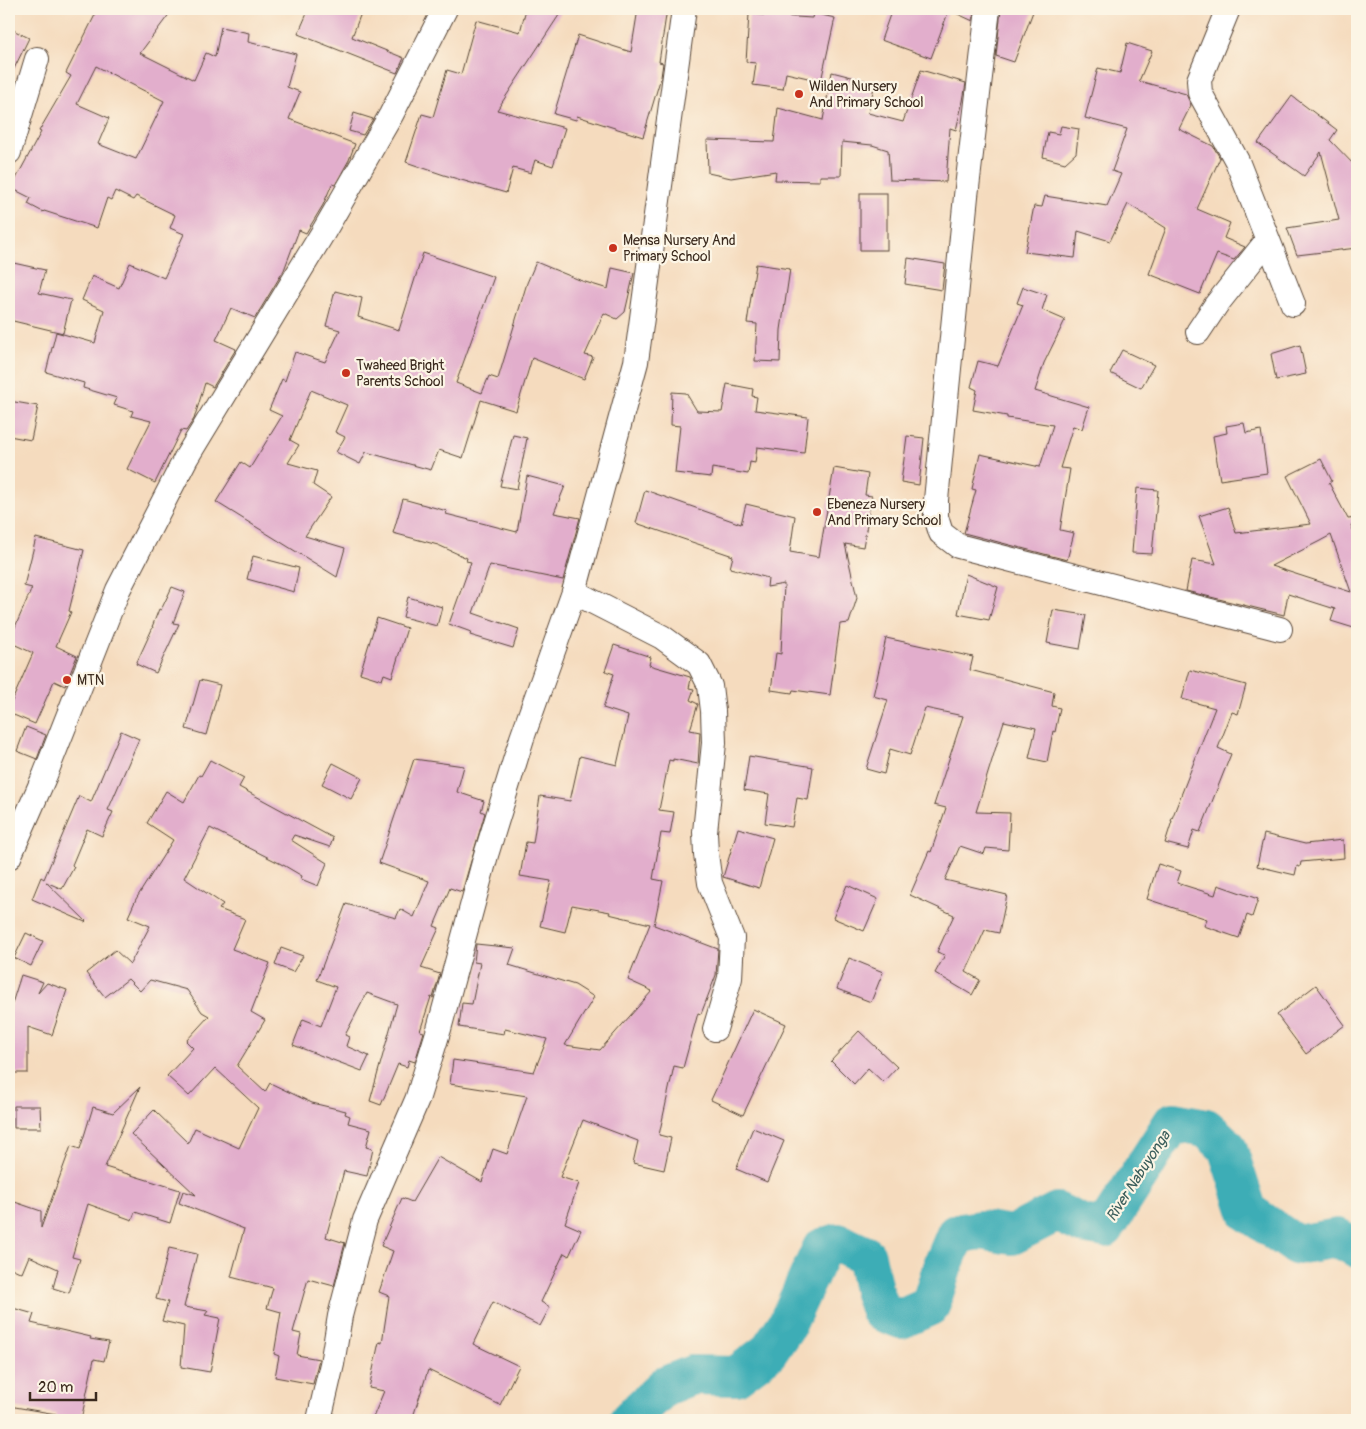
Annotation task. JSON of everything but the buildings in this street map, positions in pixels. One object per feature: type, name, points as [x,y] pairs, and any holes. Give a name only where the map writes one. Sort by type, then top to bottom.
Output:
[{"type":"street","points":[[9,857],[45,775],[118,590],[186,458],[392,115],[445,9]]},
{"type":"street","points":[[319,1420],[332,1364],[340,1316],[365,1220],[417,1100],[439,1029],[486,855],[519,747],[574,592],[636,362],[684,9]]},
{"type":"street","points":[[988,9],[966,196],[936,500],[936,517],[941,533],[958,546],[1280,629]]},
{"type":"street","points":[[1228,9],[1199,80],[1200,93],[1237,161],[1293,304]]},
{"type":"street","points":[[9,152],[37,59]]},
{"type":"street","points":[[1198,332],[1216,305],[1267,241]]},
{"type":"street","points":[[574,592],[662,637],[699,664],[710,686],[714,711],[714,743],[705,832],[706,854],[710,883],[732,938],[730,978],[715,1029]]},
{"type":"waterway","name":"River Nabuyonga","points":[[629,1420],[665,1386],[692,1375],[736,1376],[768,1352],[787,1324],[822,1248],[838,1243],[866,1256],[873,1290],[880,1311],[901,1319],[930,1306],[943,1265],[956,1234],[980,1230],[1012,1235],[1057,1212],[1082,1224],[1105,1228],[1173,1122],[1206,1128],[1227,1147],[1248,1212],[1296,1245],[1338,1238],[1357,1248]]},
{"type":"place","name":"Wilden Nursery And Primary School","points":[[799,94]]},
{"type":"place","name":"Mensa Nursery And Primary School","points":[[613,248]]},
{"type":"place","name":"Twaheed Bright Parents School","points":[[346,373]]},
{"type":"place","name":"Ebeneza Nursery And Primary School","points":[[817,512]]},
{"type":"place","name":"MTN","points":[[67,680]]}]
